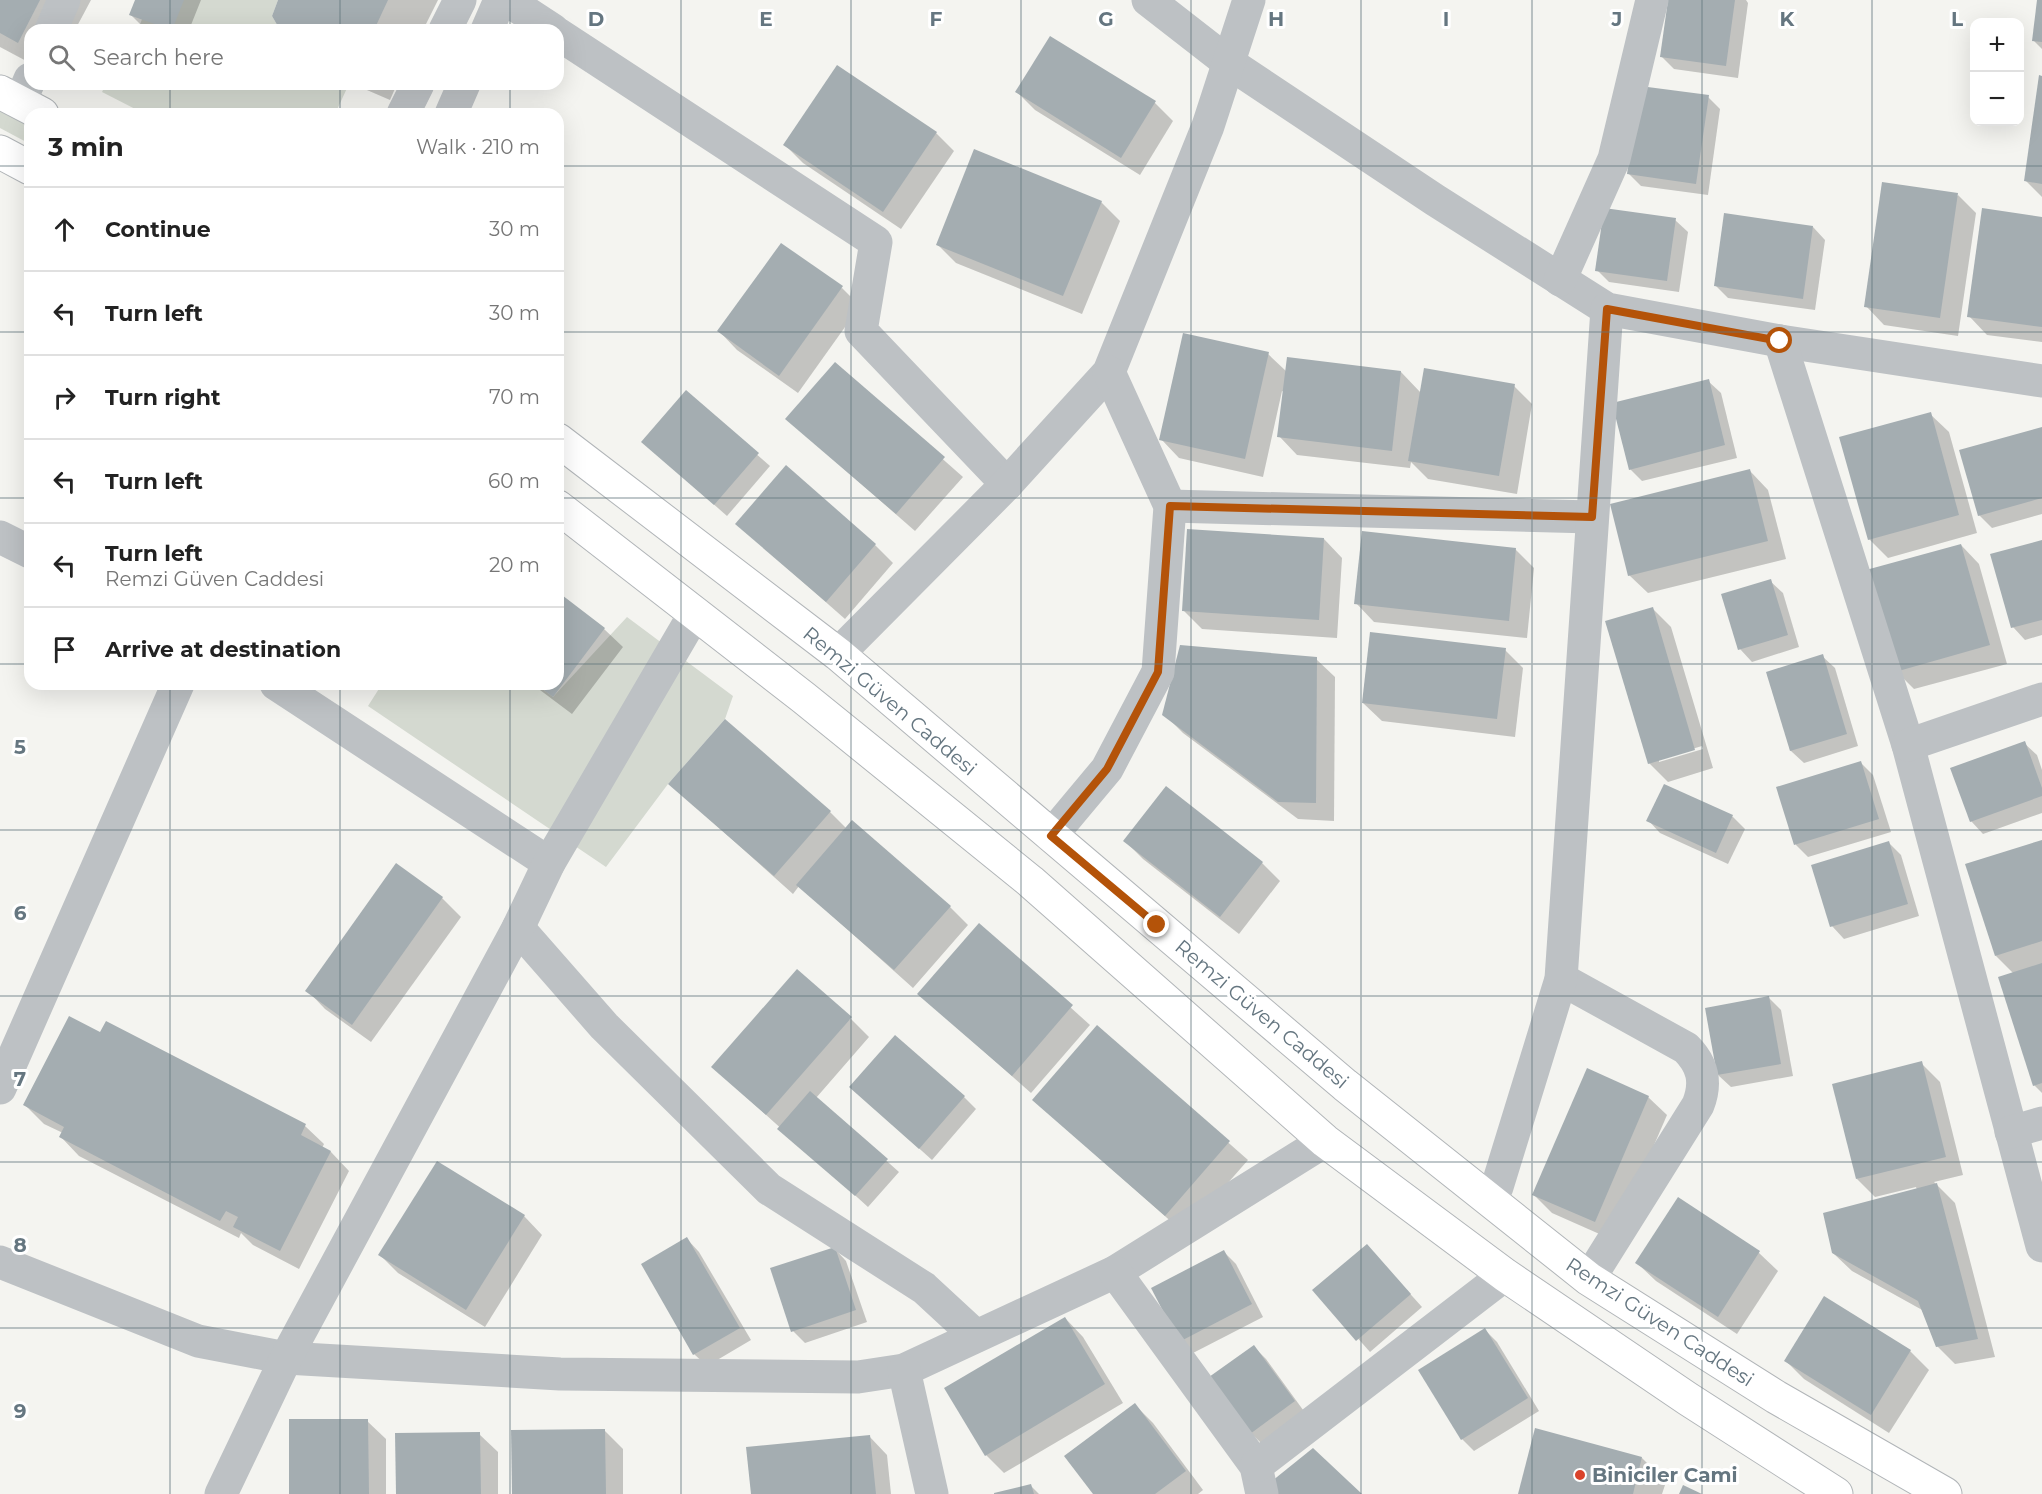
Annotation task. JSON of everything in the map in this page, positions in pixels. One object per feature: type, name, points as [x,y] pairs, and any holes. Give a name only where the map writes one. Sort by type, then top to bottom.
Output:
[{"type":"main road","points":[[0,152],[24,165]]},
{"type":"main road","name":"Remzi Güven Caddesi","points":[[564,445],[838,654],[1345,1085],[1589,1279],[1776,1397],[1945,1494]]},
{"type":"main road","points":[[564,512],[804,698],[1030,881],[1325,1141],[1505,1275],[1688,1399],[1834,1494]]},
{"type":"street","points":[[54,24],[64,0]]},
{"type":"street","points":[[448,24],[460,0]]},
{"type":"street","points":[[490,24],[500,0]]},
{"type":"street","points":[[507,0],[544,24]]},
{"type":"street","points":[[1148,0],[1229,63],[1607,309],[1780,341],[2042,381]]},
{"type":"street","points":[[838,654],[1007,484],[1108,372],[1204,137],[1249,0]]},
{"type":"street","points":[[1560,280],[1614,159],[1652,0]]},
{"type":"street","points":[[564,37],[876,242],[861,331],[1007,484]]},
{"type":"street","points":[[407,108],[415,90]]},
{"type":"street","points":[[454,108],[461,90]]},
{"type":"street","points":[[1490,1199],[1497,1187],[1561,979],[1607,309]]},
{"type":"street","points":[[1780,341],[2027,1128],[2042,1246]]},
{"type":"street","points":[[1051,836],[1107,769],[1158,672],[1170,506],[1108,372]]},
{"type":"street","points":[[1170,506],[1592,517]]},
{"type":"street","points":[[0,537],[24,549]]},
{"type":"street","points":[[221,1494],[286,1358],[518,928],[549,863],[694,613]]},
{"type":"street","points":[[0,1088],[175,690]]},
{"type":"street","points":[[285,690],[549,863]]},
{"type":"street","points":[[1908,745],[2042,699]]},
{"type":"street","points":[[518,928],[604,1026],[769,1189],[924,1288],[976,1336]]},
{"type":"street","points":[[1561,979],[1686,1048],[1696,1058],[1704,1082],[1698,1105],[1589,1279]]},
{"type":"street","points":[[0,1262],[198,1341],[286,1358],[560,1374],[858,1377],[904,1370],[1115,1272],[1325,1141]]},
{"type":"street","points":[[1115,1272],[1259,1480],[1505,1275]]},
{"type":"street","points":[[904,1370],[932,1494]]},
{"type":"shaded area","points":[[149,0],[278,0],[272,16],[277,24],[140,24]]},
{"type":"shaded area","points":[[103,90],[346,90],[338,108],[133,108],[102,92]]},
{"type":"shaded area","points":[[0,107],[24,120],[24,141],[0,128]]},
{"type":"shaded area","points":[[627,617],[733,696],[725,719],[668,784],[606,867],[368,706],[378,690],[544,690],[553,697],[559,690],[564,690],[564,685]]},
{"type":"building","points":[[0,0],[40,0],[28,24],[24,24],[24,31],[18,43],[0,33]]},
{"type":"building","points":[[135,0],[184,0],[174,24],[155,24],[129,15]]},
{"type":"building","points":[[278,0],[388,0],[377,24],[277,24],[272,16]]},
{"type":"building","points":[[1668,0],[1735,0],[1726,66],[1660,57]]},
{"type":"building","points":[[2037,0],[2042,0],[2042,42],[2032,41]]},
{"type":"building","points":[[1050,36],[1156,101],[1121,158],[1015,92]]},
{"type":"building","points":[[837,65],[937,132],[883,212],[783,145]]},
{"type":"building","points":[[2039,75],[2042,76],[2042,184],[2024,181]]},
{"type":"building","points":[[1640,86],[1709,95],[1696,184],[1627,174]]},
{"type":"building","points":[[974,149],[1102,201],[1063,296],[936,245]]},
{"type":"building","points":[[1882,182],[1958,193],[1940,318],[1864,307]]},
{"type":"building","points":[[1604,208],[1676,218],[1667,281],[1595,271]]},
{"type":"building","points":[[1982,208],[2042,217],[2042,327],[1967,317]]},
{"type":"building","points":[[1724,213],[1813,226],[1803,299],[1714,286]]},
{"type":"building","points":[[781,243],[843,286],[779,376],[717,331]]},
{"type":"building","points":[[1183,333],[1269,352],[1245,459],[1159,440]]},
{"type":"building","points":[[1287,357],[1401,371],[1392,451],[1277,437]]},
{"type":"building","points":[[835,362],[945,457],[896,514],[785,419]]},
{"type":"building","points":[[1424,368],[1515,384],[1499,476],[1408,461]]},
{"type":"building","points":[[1709,379],[1725,445],[1629,470],[1612,403]]},
{"type":"building","points":[[686,390],[759,453],[714,505],[641,442]]},
{"type":"building","points":[[1931,412],[1959,515],[1868,540],[1839,437]]},
{"type":"building","points":[[2042,427],[2042,498],[1978,516],[1959,450]]},
{"type":"building","points":[[786,465],[876,544],[826,602],[735,524]]},
{"type":"building","points":[[1750,469],[1768,541],[1628,576],[1610,504]]},
{"type":"building","points":[[1187,529],[1324,538],[1319,620],[1182,611]]},
{"type":"building","points":[[1362,531],[1516,548],[1509,621],[1354,604]]},
{"type":"building","points":[[2042,540],[2042,620],[2011,628],[1990,554]]},
{"type":"building","points":[[1961,544],[1990,645],[1895,672],[1866,570]]},
{"type":"building","points":[[1771,579],[1788,635],[1738,650],[1721,594]]},
{"type":"building","points":[[564,597],[605,628],[564,682]]},
{"type":"building","points":[[1653,607],[1695,750],[1648,764],[1605,621]]},
{"type":"building","points":[[1370,632],[1506,648],[1497,719],[1362,703]]},
{"type":"building","points":[[1180,645],[1317,657],[1316,803],[1278,802],[1162,715]]},
{"type":"building","points":[[1823,654],[1847,734],[1790,751],[1766,672]]},
{"type":"building","points":[[544,690],[558,690],[553,697]]},
{"type":"building","points":[[725,719],[831,811],[774,876],[668,784]]},
{"type":"building","points":[[2025,741],[2042,788],[2042,796],[1970,822],[1950,768]]},
{"type":"building","points":[[1861,761],[1879,819],[1794,845],[1776,787]]},
{"type":"building","points":[[1664,784],[1733,815],[1716,853],[1646,821]]},
{"type":"building","points":[[1166,786],[1263,862],[1220,917],[1123,841]]},
{"type":"building","points":[[852,820],[951,906],[894,970],[796,885]]},
{"type":"building","points":[[2042,840],[2042,941],[1995,956],[1965,864]]},
{"type":"building","points":[[1889,841],[1908,904],[1830,927],[1811,865]]},
{"type":"building","points":[[396,863],[443,897],[352,1025],[305,991]]},
{"type":"building","points":[[979,923],[1073,1005],[1012,1076],[917,994]]},
{"type":"building","points":[[2042,963],[2042,1083],[2033,1086],[1998,977]]},
{"type":"building","points":[[797,969],[852,1017],[766,1115],[711,1067]]},
{"type":"building","points":[[1769,996],[1781,1064],[1717,1075],[1705,1008]]},
{"type":"building","points":[[69,1016],[100,1032],[106,1021],[306,1124],[301,1135],[331,1151],[280,1251],[233,1227],[238,1217],[226,1211],[220,1221],[59,1137],[64,1127],[23,1105]]},
{"type":"building","points":[[1097,1025],[1230,1141],[1165,1216],[1032,1100]]},
{"type":"building","points":[[895,1035],[965,1096],[919,1149],[849,1087]]},
{"type":"building","points":[[1922,1061],[1946,1157],[1856,1179],[1832,1084]]},
{"type":"building","points":[[1587,1068],[1649,1096],[1595,1222],[1532,1195]]},
{"type":"building","points":[[810,1091],[888,1159],[855,1196],[777,1129]]},
{"type":"building","points":[[437,1161],[525,1215],[466,1310],[378,1255]]},
{"type":"building","points":[[1937,1183],[1978,1339],[1936,1347],[1918,1301],[1832,1253],[1823,1213]]},
{"type":"building","points":[[1678,1197],[1760,1251],[1718,1317],[1635,1263]]},
{"type":"building","points":[[687,1237],[740,1328],[693,1355],[641,1264]]},
{"type":"building","points":[[1367,1244],[1411,1294],[1356,1341],[1312,1290]]},
{"type":"building","points":[[835,1247],[856,1310],[791,1332],[770,1268]]},
{"type":"building","points":[[1224,1250],[1252,1304],[1179,1342],[1151,1288]]},
{"type":"building","points":[[1824,1296],[1911,1350],[1871,1415],[1784,1361]]},
{"type":"building","points":[[1065,1317],[1105,1384],[985,1456],[944,1388]]},
{"type":"building","points":[[1485,1328],[1528,1398],[1461,1440],[1418,1370]]},
{"type":"building","points":[[1254,1345],[1295,1401],[1250,1434],[1209,1377]]},
{"type":"building","points":[[1135,1403],[1186,1471],[1155,1494],[1093,1494],[1064,1456]]},
{"type":"building","points":[[289,1419],[368,1419],[369,1494],[289,1494]]},
{"type":"building","name":"Biniciler Cami","points":[[1535,1428],[1642,1457],[1633,1494],[1518,1494]]},
{"type":"building","points":[[605,1429],[606,1494],[512,1494],[511,1430]]},
{"type":"building","points":[[480,1432],[481,1494],[396,1494],[395,1433]]},
{"type":"building","points":[[870,1435],[876,1494],[751,1494],[746,1447]]},
{"type":"building","points":[[1313,1448],[1362,1494],[1275,1494],[1272,1481]]},
{"type":"building","points":[[1031,1484],[1034,1494],[994,1494],[994,1493]]},
{"type":"building","points":[[1683,1485],[1702,1494],[1679,1494]]},
{"type":"place","name":"Biniciler Cami","points":[[1580,1475]]},
{"type":"route","points":[[1157,925],[1051,836],[1107,769],[1158,672],[1170,506],[1592,517],[1607,309],[1780,341]]}]
